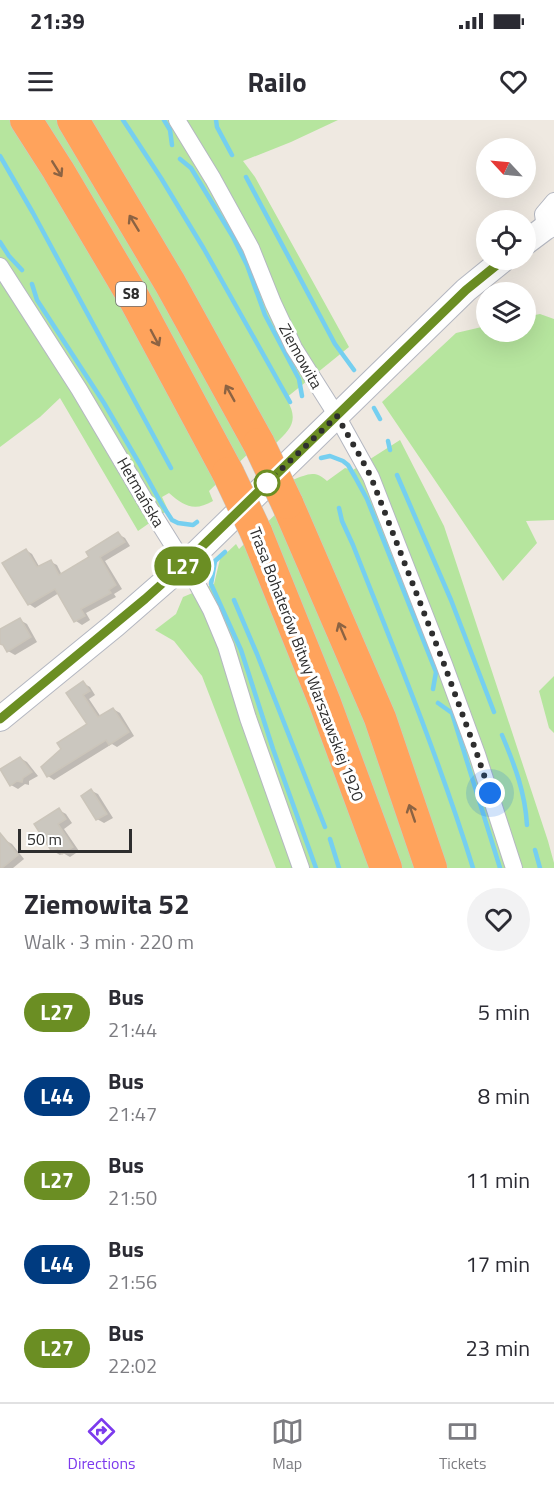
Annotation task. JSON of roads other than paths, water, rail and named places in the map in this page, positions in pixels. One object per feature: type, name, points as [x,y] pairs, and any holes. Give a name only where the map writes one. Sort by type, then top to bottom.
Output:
[{"type":"highway","name":"Trasa Bohaterów Bitwy Warszawskiej 1920","points":[[26,120],[135,300],[228,473],[256,532],[325,703],[386,868]]},
{"type":"highway","name":"S8","points":[[73,120],[170,283],[259,444],[380,718],[431,868]]},
{"type":"street","name":"Ziemowita","points":[[177,120],[251,248],[294,348],[337,416],[371,477],[477,754],[514,868]]},
{"type":"street","points":[[536,236],[550,226],[543,214],[554,201]]},
{"type":"street","name":"Hetmańska","points":[[0,266],[79,389],[205,598],[226,646],[248,718],[301,868]]},
{"type":"street","points":[[0,719],[115,625],[184,564],[466,290],[490,270]]},
{"type":"waterway","points":[[123,120],[204,249],[290,402]]},
{"type":"waterway","points":[[164,120],[170,130],[172,145]]},
{"type":"waterway","points":[[216,120],[217,127],[232,155]]},
{"type":"waterway","points":[[0,156],[171,468]]},
{"type":"waterway","points":[[180,159],[191,168],[233,237],[247,265],[265,315],[299,379],[302,396]]},
{"type":"waterway","points":[[246,177],[335,344],[354,370]]},
{"type":"waterway","points":[[0,242],[22,270]]},
{"type":"waterway","points":[[32,284],[37,300],[104,403],[172,520],[193,525],[197,522]]},
{"type":"waterway","points":[[374,408],[380,419]]},
{"type":"waterway","points":[[388,441],[390,450]]},
{"type":"waterway","points":[[321,458],[330,456],[348,465],[367,499],[436,672],[433,689]]},
{"type":"waterway","points":[[397,475],[451,600],[494,712]]},
{"type":"waterway","points":[[339,508],[342,521],[431,746],[473,868]]},
{"type":"waterway","points":[[225,552],[215,561],[211,584],[241,650],[273,749],[316,868]]},
{"type":"waterway","points":[[234,600],[325,827]]},
{"type":"waterway","points":[[438,703],[452,713],[500,868]]},
{"type":"waterway","points":[[502,735],[519,779],[527,825]]},
{"type":"waterway","points":[[330,839],[339,868]]},
{"type":"waterway","points":[[535,850],[540,868]]}]
